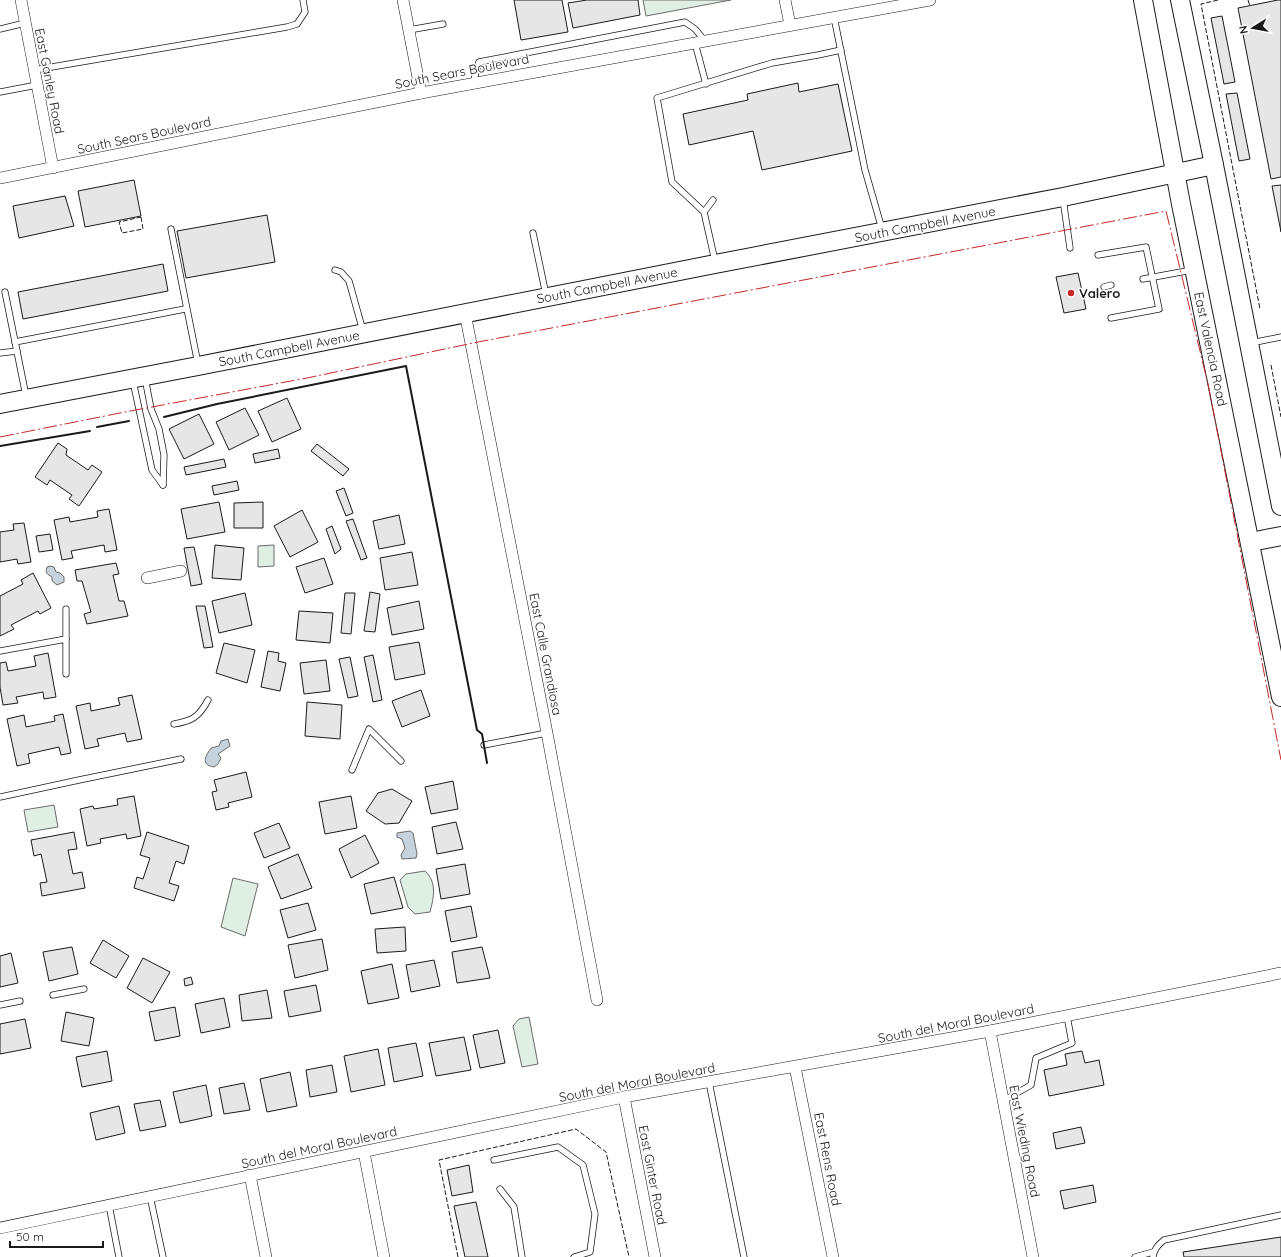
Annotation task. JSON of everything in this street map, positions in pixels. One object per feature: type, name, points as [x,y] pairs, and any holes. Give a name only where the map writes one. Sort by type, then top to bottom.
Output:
[{"type":"main road","name":"East Valencia Road","points":[[1143,0],[1194,270],[1281,697]]},
{"type":"main road","points":[[1180,0],[1281,506]]},
{"type":"main road","name":"South Campbell Avenue","points":[[0,404],[715,264],[1063,198],[1214,165]]},
{"type":"main road","points":[[1250,542],[1281,536]]},
{"type":"street","name":"East Ganley Road","points":[[21,0],[53,168]]},
{"type":"street","points":[[403,0],[421,93]]},
{"type":"street","points":[[785,0],[790,25]]},
{"type":"street","name":"South Sears Boulevard","points":[[0,178],[473,83],[930,0]]},
{"type":"street","name":"East Calle Grandiosa","points":[[465,313],[547,733],[597,1000]]},
{"type":"street","points":[[147,578],[181,571]]},
{"type":"street","name":"South del Moral Boulevard","points":[[0,1228],[624,1097],[990,1031],[1281,973]]},
{"type":"street","name":"East Wieding Road","points":[[990,1031],[1033,1257]]},
{"type":"street","name":"East Rens Road","points":[[795,1067],[833,1257]]},
{"type":"street","name":"East Ginter Road","points":[[624,1097],[655,1257]]},
{"type":"street","points":[[364,1152],[384,1257]]},
{"type":"street","points":[[250,1175],[266,1257]]},
{"type":"lane","points":[[34,70],[287,27],[297,24],[305,12],[303,0]]},
{"type":"lane","points":[[834,17],[865,170],[882,232]]},
{"type":"lane","points":[[473,83],[479,62],[685,22],[695,29],[700,42],[706,84]]},
{"type":"lane","points":[[0,29],[25,24]]},
{"type":"lane","points":[[409,30],[443,24]]},
{"type":"lane","points":[[715,264],[704,212],[672,182],[657,98],[772,63],[840,50]]},
{"type":"lane","points":[[0,92],[37,85]]},
{"type":"lane","points":[[1063,198],[1070,248]]},
{"type":"lane","points":[[704,212],[713,200]]},
{"type":"lane","points":[[171,229],[198,366]]},
{"type":"lane","points":[[533,233],[546,297]]},
{"type":"lane","points":[[1098,256],[1146,247],[1159,309],[1111,318]]},
{"type":"lane","points":[[335,270],[341,272],[349,281],[364,333]]},
{"type":"lane","points":[[1143,279],[1194,270]]},
{"type":"lane","points":[[1104,287],[1111,285]]},
{"type":"lane","points":[[5,292],[26,398]]},
{"type":"lane","points":[[15,342],[185,309]]},
{"type":"lane","points":[[1249,343],[1281,337]]},
{"type":"lane","points":[[0,353],[17,351]]},
{"type":"lane","points":[[139,378],[159,429],[164,455],[163,485],[152,470],[139,378]]},
{"type":"lane","points":[[66,609],[66,674]]},
{"type":"lane","points":[[0,651],[66,639]]},
{"type":"lane","points":[[174,724],[193,720],[203,710],[208,700]]},
{"type":"lane","points":[[352,770],[370,729],[401,761]]},
{"type":"lane","points":[[484,745],[547,733]]},
{"type":"lane","points":[[0,797],[181,759]]},
{"type":"lane","points":[[53,995],[84,989]]},
{"type":"lane","points":[[0,1005],[20,1001]]},
{"type":"lane","points":[[1003,1100],[1031,1085],[1036,1058],[1072,1043],[1067,1016]]},
{"type":"lane","points":[[709,1082],[744,1257]]},
{"type":"lane","points":[[494,1160],[558,1147],[583,1165],[596,1214],[590,1252],[574,1257]]},
{"type":"lane","points":[[500,1189],[514,1207],[522,1257]]},
{"type":"lane","points":[[150,1196],[163,1257]]},
{"type":"lane","points":[[109,1205],[119,1257]]},
{"type":"lane","points":[[1135,1257],[1153,1255],[1158,1244],[1164,1240],[1281,1214]]},
{"type":"green space","points":[[643,0],[731,0],[646,16]]},
{"type":"green space","points":[[274,545],[274,566],[258,567],[258,546]]},
{"type":"green space","points":[[54,805],[58,827],[28,832],[24,810]]},
{"type":"green space","points":[[425,871],[429,875],[434,890],[430,912],[415,914],[408,907],[400,880],[406,874]]},
{"type":"green space","points":[[233,878],[258,884],[245,936],[221,927]]},
{"type":"green space","points":[[529,1017],[538,1064],[522,1067],[513,1026],[519,1019]]},
{"type":"shaded area","points":[[47,567],[54,567],[56,572],[60,573],[64,577],[64,582],[57,585],[52,581],[52,577],[46,572]]},
{"type":"shaded area","points":[[228,739],[230,746],[218,754],[221,758],[218,764],[214,767],[207,764],[205,759],[211,748],[219,746],[221,741]]},
{"type":"shaded area","points":[[410,831],[413,833],[417,854],[416,858],[402,859],[401,855],[405,848],[402,839],[397,837],[397,833]]},
{"type":"building","points":[[514,0],[562,0],[568,32],[521,40]]},
{"type":"building","points":[[587,0],[638,0],[640,15],[573,28],[568,3]]},
{"type":"building","points":[[1281,0],[1281,177],[1271,179],[1238,8]]},
{"type":"building","points":[[1222,16],[1235,82],[1224,84],[1211,18]]},
{"type":"building","points":[[798,83],[799,92],[838,84],[852,151],[762,170],[753,131],[689,145],[683,114],[748,100],[747,94]]},
{"type":"building","points":[[1237,93],[1250,159],[1239,161],[1226,94]]},
{"type":"building","points":[[134,180],[141,216],[85,227],[78,191]]},
{"type":"building","points":[[1281,185],[1281,232],[1272,186]]},
{"type":"building","points":[[65,196],[74,226],[19,238],[13,206]]},
{"type":"building","points":[[267,215],[275,262],[186,278],[177,231]]},
{"type":"building","points":[[163,264],[168,291],[23,319],[18,292]]},
{"type":"building","name":"Valero","points":[[1078,273],[1086,309],[1064,313],[1056,277]]},
{"type":"building","points":[[287,398],[301,429],[272,442],[258,411]]},
{"type":"building","points":[[245,408],[259,435],[229,450],[216,422]]},
{"type":"building","points":[[199,414],[214,444],[184,459],[169,429]]},
{"type":"building","points":[[58,443],[67,449],[66,455],[88,470],[92,465],[102,472],[79,506],[69,499],[72,495],[50,480],[47,485],[35,477]]},
{"type":"building","points":[[317,444],[349,469],[343,476],[311,451]]},
{"type":"building","points":[[278,449],[280,458],[255,463],[253,454]]},
{"type":"building","points":[[224,459],[226,467],[186,475],[184,467]]},
{"type":"building","points":[[237,481],[239,490],[214,495],[212,486]]},
{"type":"building","points":[[344,488],[353,513],[346,516],[336,491]]},
{"type":"building","points":[[219,502],[225,532],[187,539],[181,509]]},
{"type":"building","points":[[263,502],[263,528],[234,528],[234,503]]},
{"type":"building","points":[[109,509],[117,550],[105,552],[104,545],[71,551],[73,558],[62,560],[54,520],[69,517],[70,522],[98,517],[97,511]]},
{"type":"building","points":[[302,510],[318,542],[290,557],[274,526]]},
{"type":"building","points":[[399,515],[405,544],[379,549],[373,521]]},
{"type":"building","points":[[353,519],[367,558],[361,560],[346,521]]},
{"type":"building","points":[[24,523],[31,562],[18,564],[17,559],[0,562],[0,532],[14,530],[13,524]]},
{"type":"building","points":[[332,526],[341,549],[335,554],[326,529]]},
{"type":"building","points":[[50,534],[53,550],[39,552],[36,536]]},
{"type":"building","points":[[215,545],[244,548],[241,580],[212,578]]},
{"type":"building","points":[[194,547],[202,584],[191,586],[184,548]]},
{"type":"building","points":[[412,552],[418,585],[385,590],[380,558]]},
{"type":"building","points":[[324,558],[333,584],[305,593],[296,567]]},
{"type":"building","points":[[116,563],[119,574],[113,575],[119,601],[124,601],[128,616],[87,624],[84,614],[91,612],[82,581],[77,581],[75,570]]},
{"type":"building","points":[[33,573],[51,608],[40,614],[38,611],[11,625],[14,629],[0,636],[0,596],[23,584],[21,580]]},
{"type":"building","points":[[370,592],[380,594],[375,632],[364,631]]},
{"type":"building","points":[[245,593],[252,625],[219,633],[212,601]]},
{"type":"building","points":[[345,593],[355,593],[351,634],[341,633]]},
{"type":"building","points":[[419,601],[424,629],[392,635],[387,608]]},
{"type":"building","points":[[196,606],[205,606],[213,647],[204,648]]},
{"type":"building","points":[[299,611],[333,613],[330,643],[296,640]]},
{"type":"building","points":[[419,642],[425,674],[395,680],[389,647]]},
{"type":"building","points":[[224,643],[255,650],[247,683],[216,673]]},
{"type":"building","points":[[268,651],[279,653],[278,661],[286,663],[280,691],[261,687]]},
{"type":"building","points":[[48,653],[56,697],[44,699],[43,692],[16,697],[18,703],[3,705],[0,687],[0,663],[6,662],[8,671],[36,666],[34,656]]},
{"type":"building","points":[[373,655],[382,700],[373,702],[364,657]]},
{"type":"building","points":[[350,657],[358,696],[348,698],[339,659]]},
{"type":"building","points":[[326,660],[330,691],[304,694],[300,663]]},
{"type":"building","points":[[421,690],[430,716],[402,727],[392,701]]},
{"type":"building","points":[[132,695],[142,739],[127,742],[125,733],[97,739],[99,746],[85,749],[76,706],[90,703],[91,711],[120,705],[118,698]]},
{"type":"building","points":[[307,702],[342,705],[340,739],[305,736]]},
{"type":"building","points":[[63,714],[71,753],[61,755],[59,747],[28,754],[30,763],[17,766],[7,719],[24,715],[26,727],[55,721],[54,716]]},
{"type":"building","points":[[246,772],[252,797],[228,803],[229,807],[216,810],[212,792],[217,791],[214,780]]},
{"type":"building","points":[[453,781],[458,809],[431,814],[425,787]]},
{"type":"building","points":[[392,789],[412,801],[399,823],[385,824],[366,811],[378,793]]},
{"type":"building","points":[[134,796],[141,836],[127,839],[126,834],[100,839],[101,843],[87,846],[80,809],[93,806],[94,809],[118,805],[117,799]]},
{"type":"building","points":[[351,796],[357,828],[325,834],[319,802]]},
{"type":"building","points":[[456,822],[463,849],[437,854],[432,827]]},
{"type":"building","points":[[279,823],[290,848],[264,858],[254,833]]},
{"type":"building","points":[[74,832],[77,849],[68,850],[73,874],[82,872],[85,888],[42,896],[40,883],[47,882],[41,854],[34,856],[31,840]]},
{"type":"building","points":[[147,832],[189,846],[184,864],[176,861],[169,883],[179,886],[174,901],[134,888],[137,877],[143,879],[150,858],[140,855]]},
{"type":"building","points":[[365,835],[379,863],[351,878],[339,849]]},
{"type":"building","points":[[298,854],[312,888],[281,899],[268,867]]},
{"type":"building","points":[[465,864],[470,894],[441,899],[436,869]]},
{"type":"building","points":[[394,877],[403,908],[371,914],[364,884]]},
{"type":"building","points":[[308,903],[316,930],[288,938],[280,910]]},
{"type":"building","points":[[471,906],[477,937],[451,942],[445,911]]},
{"type":"building","points":[[405,927],[406,951],[377,953],[375,929]]},
{"type":"building","points":[[322,939],[328,970],[295,978],[288,945]]},
{"type":"building","points":[[103,940],[129,956],[116,978],[90,963]]},
{"type":"building","points":[[72,947],[78,974],[49,981],[43,952]]},
{"type":"building","points":[[482,947],[490,978],[457,983],[452,952]]},
{"type":"building","points":[[11,953],[18,983],[0,987],[0,956]]},
{"type":"building","points":[[143,958],[170,972],[152,1003],[127,988]]},
{"type":"building","points":[[434,960],[440,986],[411,992],[406,965]]},
{"type":"building","points":[[392,964],[399,998],[368,1004],[361,971]]},
{"type":"building","points":[[191,977],[193,984],[185,986],[184,979]]},
{"type":"building","points":[[316,985],[321,1011],[289,1017],[284,991]]},
{"type":"building","points":[[267,990],[272,1018],[242,1021],[239,995]]},
{"type":"building","points":[[224,998],[230,1027],[201,1033],[195,1004]]},
{"type":"building","points":[[175,1007],[180,1036],[155,1041],[149,1012]]},
{"type":"building","points":[[66,1012],[94,1018],[89,1046],[61,1041]]},
{"type":"building","points":[[25,1019],[31,1048],[0,1054],[0,1024]]},
{"type":"building","points":[[498,1030],[505,1063],[480,1068],[473,1035]]},
{"type":"building","points":[[464,1037],[471,1070],[436,1076],[429,1043]]},
{"type":"building","points":[[416,1043],[423,1076],[394,1082],[388,1048]]},
{"type":"building","points":[[378,1049],[385,1085],[351,1092],[344,1056]]},
{"type":"building","points":[[107,1051],[112,1081],[82,1087],[76,1057]]},
{"type":"building","points":[[1082,1051],[1085,1063],[1099,1060],[1104,1085],[1049,1096],[1044,1070],[1067,1065],[1065,1054]]},
{"type":"building","points":[[332,1065],[337,1092],[310,1097],[306,1070]]},
{"type":"building","points":[[290,1072],[297,1106],[267,1112],[260,1079]]},
{"type":"building","points":[[244,1083],[250,1110],[224,1114],[219,1088]]},
{"type":"building","points":[[206,1085],[212,1116],[180,1123],[173,1092]]},
{"type":"building","points":[[160,1100],[166,1126],[140,1131],[134,1104]]},
{"type":"building","points":[[119,1106],[125,1133],[96,1140],[90,1113]]},
{"type":"building","points":[[1081,1127],[1085,1143],[1056,1149],[1053,1133]]},
{"type":"building","points":[[469,1165],[473,1192],[452,1196],[447,1170]]},
{"type":"building","points":[[1093,1185],[1096,1202],[1064,1209],[1060,1191]]},
{"type":"building","points":[[476,1202],[488,1257],[465,1257],[454,1206]]},
{"type":"building","points":[[1281,1237],[1281,1257],[1184,1257],[1183,1252]]},
{"type":"fence","points":[[1218,0],[1201,4],[1260,309]]},
{"type":"fence","points":[[1248,0],[1250,6]]},
{"type":"fence","points":[[141,217],[143,229],[122,233],[119,222],[141,217]]},
{"type":"fence","points":[[1271,365],[1281,417]]},
{"type":"fence","points":[[458,1257],[439,1160],[576,1129],[606,1152],[629,1257]]},
{"type":"wall","points":[[164,417],[217,404],[406,366],[477,730],[482,734],[487,763]]},
{"type":"wall","points":[[97,427],[129,421]]},
{"type":"wall","points":[[0,446],[90,431]]},
{"type":"power","points":[[0,437],[307,378],[478,342],[1166,211],[1208,384],[1281,760]]},
{"type":"place","name":"Valero","points":[[1071,293]]}]
